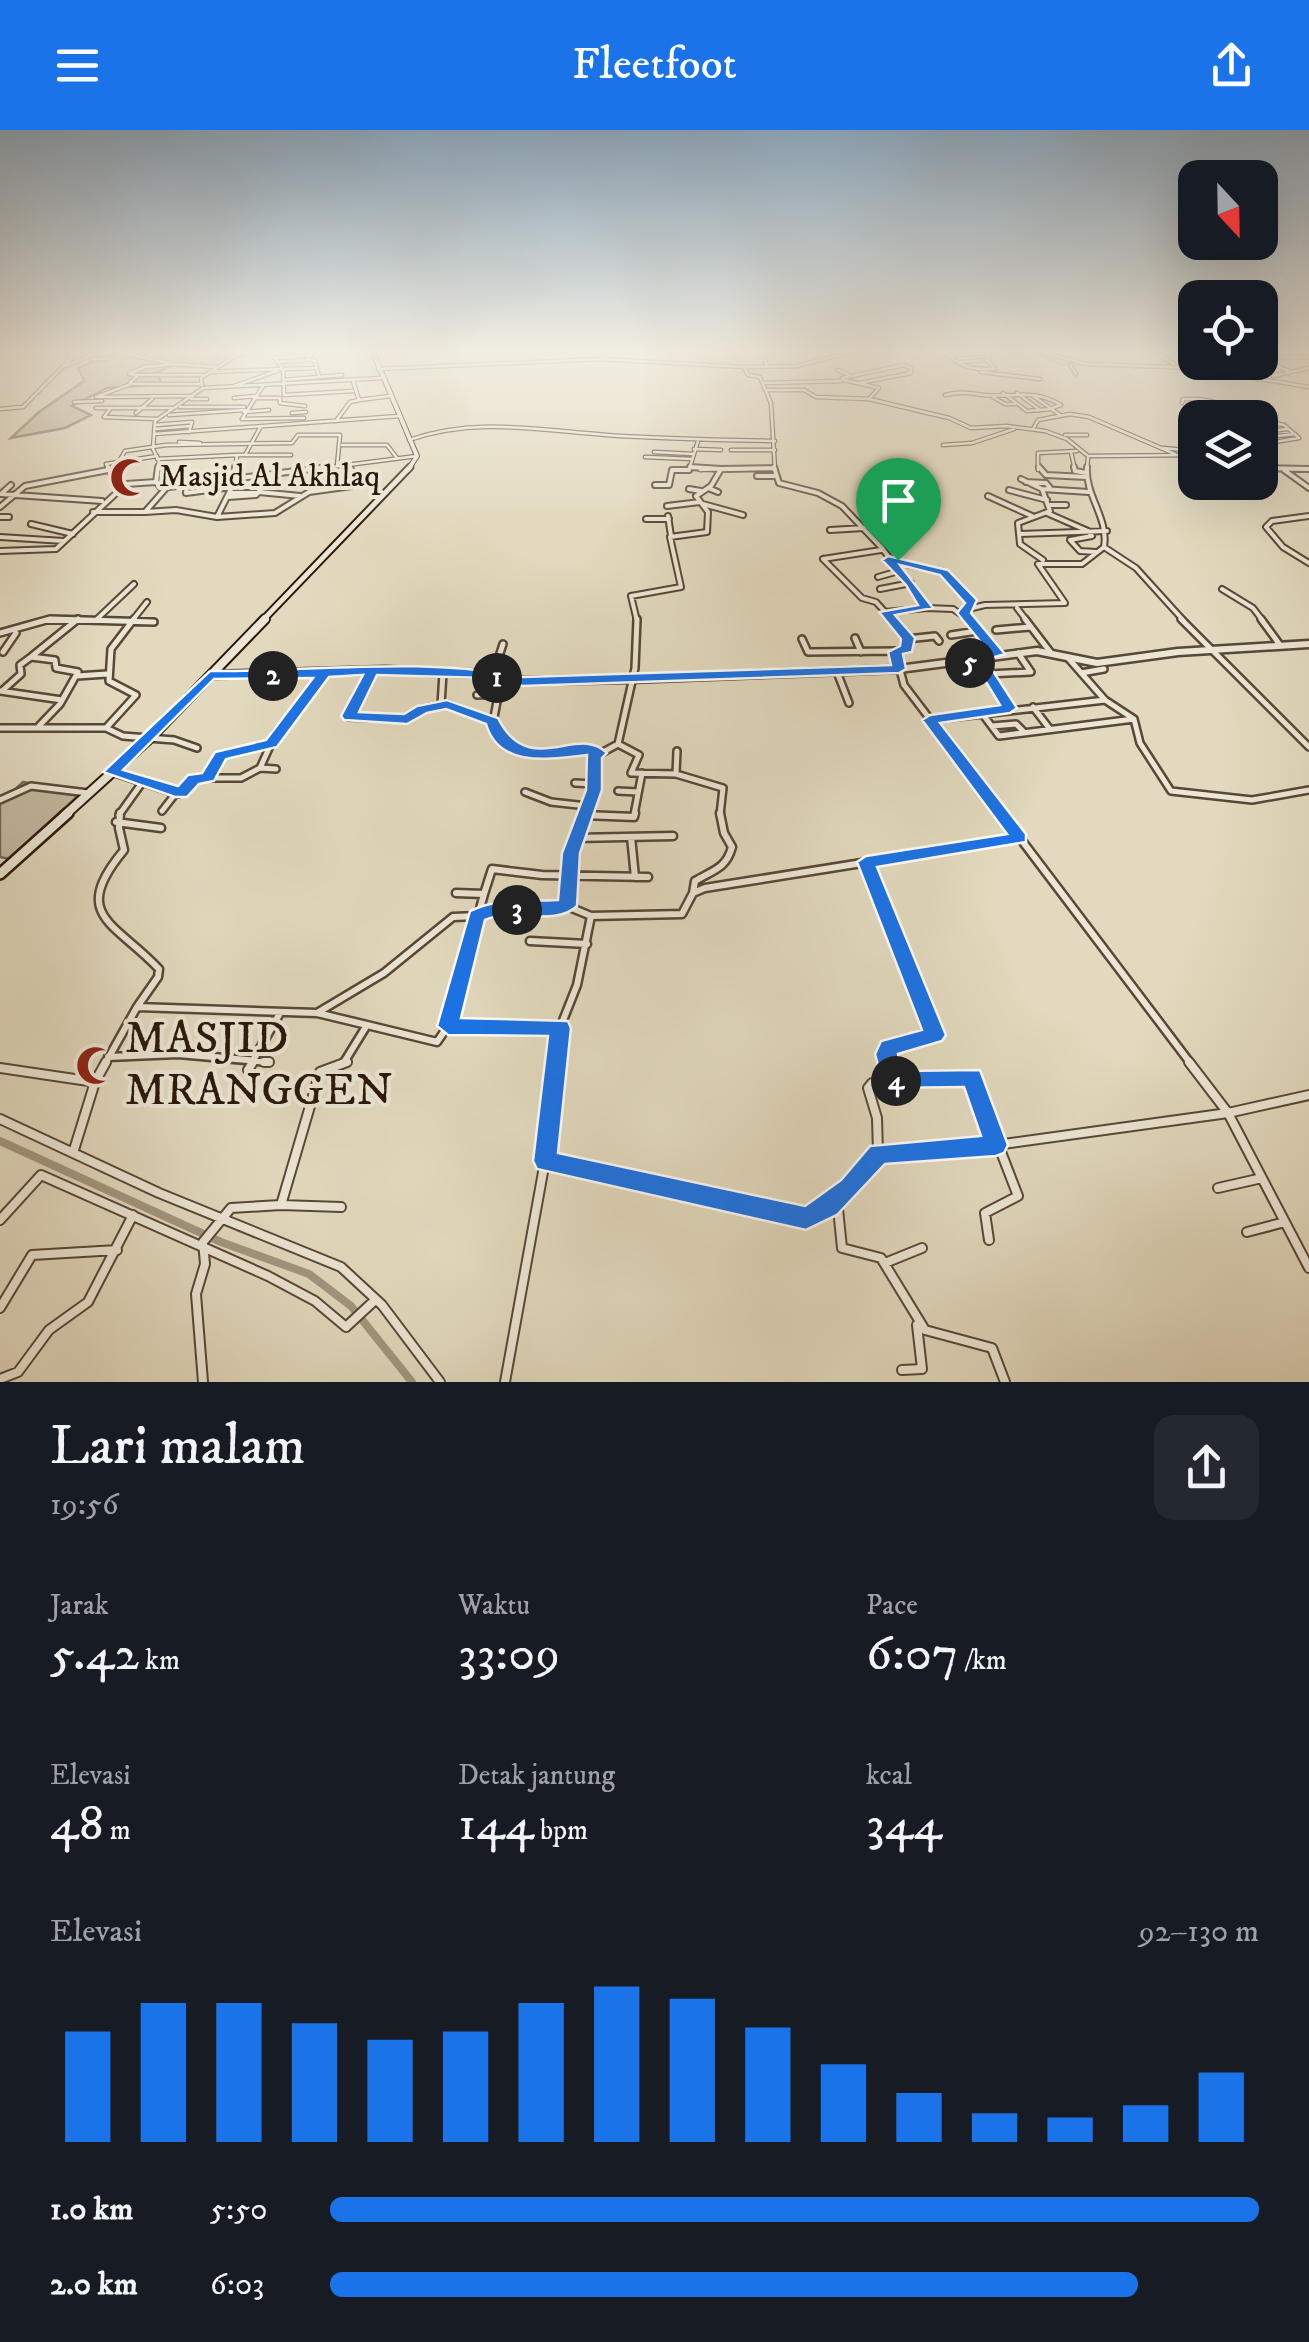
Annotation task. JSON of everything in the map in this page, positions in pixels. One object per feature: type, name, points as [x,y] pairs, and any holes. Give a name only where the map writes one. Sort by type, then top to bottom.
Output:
[{"type":"main road","points":[[0,874],[150,738],[365,516],[416,456],[396,408]]},
{"type":"street","points":[[110,408],[104,417],[159,418],[175,408]]},
{"type":"street","points":[[113,408],[134,411]]},
{"type":"street","points":[[123,417],[140,408]]},
{"type":"street","points":[[191,408],[269,410]]},
{"type":"street","points":[[295,408],[305,412]]},
{"type":"street","points":[[302,425],[306,408]]},
{"type":"street","points":[[335,422],[345,408]]},
{"type":"street","points":[[771,408],[774,468],[780,484],[816,491],[840,503],[911,583],[927,608]]},
{"type":"street","points":[[909,408],[971,428],[1087,435]]},
{"type":"street","points":[[1023,408],[1052,409],[1060,414]]},
{"type":"street","points":[[245,410],[242,419],[284,418],[305,412]]},
{"type":"street","points":[[166,415],[245,410]]},
{"type":"street","points":[[284,410],[284,418]]},
{"type":"street","points":[[1040,410],[1052,416]]},
{"type":"street","points":[[292,413],[305,412]]},
{"type":"street","points":[[364,420],[371,414]]},
{"type":"street","points":[[1033,430],[1038,420],[1060,414],[1091,418],[1175,454]]},
{"type":"street","points":[[155,430],[232,432],[399,416]]},
{"type":"street","points":[[159,418],[153,446],[158,488],[416,456]]},
{"type":"street","points":[[241,429],[249,419]]},
{"type":"street","points":[[155,430],[192,422],[190,429]]},
{"type":"street","points":[[1278,423],[1295,434],[1278,434]]},
{"type":"street","points":[[308,434],[315,424]]},
{"type":"street","points":[[409,440],[434,431],[492,424],[698,441],[775,440]]},
{"type":"street","points":[[1278,426],[1283,424]]},
{"type":"street","points":[[246,455],[260,428]]},
{"type":"street","points":[[943,446],[972,443],[1016,428]]},
{"type":"street","points":[[1278,430],[1290,428]]},
{"type":"street","points":[[200,444],[206,431]]},
{"type":"street","points":[[292,471],[295,436],[308,434],[340,435],[338,443],[342,445],[387,445],[397,458]]},
{"type":"street","points":[[1061,436],[1088,456],[1178,454]]},
{"type":"street","points":[[364,445],[366,438]]},
{"type":"street","points":[[688,470],[698,441]]},
{"type":"street","points":[[178,442],[214,447],[292,443]]},
{"type":"street","points":[[121,458],[125,451],[153,446],[200,444]]},
{"type":"street","points":[[337,466],[342,445]]},
{"type":"street","points":[[207,462],[214,447]]},
{"type":"street","points":[[1160,447],[1178,450]]},
{"type":"street","points":[[645,457],[721,450]]},
{"type":"street","points":[[731,450],[775,450]]},
{"type":"street","points":[[1071,451],[1075,471],[1086,475]]},
{"type":"street","points":[[1080,451],[1038,453],[1038,471],[1046,475],[1086,475]]},
{"type":"street","points":[[654,452],[693,454]]},
{"type":"street","points":[[156,482],[116,482],[107,463],[291,454]]},
{"type":"street","points":[[217,516],[235,476],[237,455]]},
{"type":"street","points":[[885,612],[1065,603],[1038,566],[1047,562],[1082,564],[1104,546],[1106,534],[1086,475],[1088,456]]},
{"type":"street","points":[[93,512],[176,510],[217,516],[278,512],[311,491],[352,486],[356,480],[349,466]]},
{"type":"street","points":[[320,480],[322,468]]},
{"type":"street","points":[[656,485],[669,485],[672,470],[774,468]]},
{"type":"street","points":[[1281,468],[1309,470]]},
{"type":"street","points":[[1281,468],[1309,488]]},
{"type":"street","points":[[671,536],[706,532],[708,516],[696,496],[706,490],[722,469]]},
{"type":"street","points":[[0,507],[41,482],[108,470]]},
{"type":"street","points":[[259,492],[274,473]]},
{"type":"street","points":[[757,476],[776,476]]},
{"type":"street","points":[[670,479],[679,479]]},
{"type":"street","points":[[1024,480],[1044,489],[1090,492]]},
{"type":"street","points":[[0,551],[54,549],[76,534],[105,500],[126,484]]},
{"type":"street","points":[[187,484],[186,493],[304,496]]},
{"type":"street","points":[[12,485],[1,494],[44,496],[62,503],[105,500]]},
{"type":"street","points":[[145,512],[167,487]]},
{"type":"street","points":[[688,489],[718,492]]},
{"type":"street","points":[[1044,489],[1047,513]]},
{"type":"street","points":[[1009,490],[1066,505]]},
{"type":"street","points":[[988,496],[1032,516]]},
{"type":"street","points":[[666,506],[702,503],[743,514]]},
{"type":"street","points":[[1047,562],[1020,544],[1018,523],[1047,513],[1090,534]]},
{"type":"street","points":[[1309,516],[1282,518],[1267,524],[1268,533],[1309,562]]},
{"type":"street","points":[[0,517],[9,517]]},
{"type":"street","points":[[618,744],[639,628],[639,612],[631,596],[682,586],[668,518],[646,519]]},
{"type":"street","points":[[1282,518],[1296,525]]},
{"type":"street","points":[[32,524],[76,534]]},
{"type":"street","points":[[830,530],[864,528]]},
{"type":"street","points":[[1020,534],[1106,534]]},
{"type":"street","points":[[1090,534],[1070,540],[1080,551],[1098,553]]},
{"type":"street","points":[[0,537],[68,541]]},
{"type":"street","points":[[36,551],[47,540]]},
{"type":"street","points":[[1104,546],[1122,554],[1146,575],[1175,612],[1309,747]]},
{"type":"street","points":[[802,639],[809,652],[907,649],[908,638],[876,602],[862,598],[822,559],[881,550]]},
{"type":"street","points":[[888,560],[942,571],[974,606]]},
{"type":"street","points":[[878,576],[899,571]]},
{"type":"street","points":[[880,589],[911,583]]},
{"type":"street","points":[[96,620],[134,584]]},
{"type":"street","points":[[1222,589],[1253,608],[1280,645]]},
{"type":"street","points":[[106,728],[136,695],[109,680],[111,649],[147,602]]},
{"type":"street","points":[[1016,608],[1050,654]]},
{"type":"street","points":[[964,610],[998,654]]},
{"type":"street","points":[[0,633],[50,619],[154,622]]},
{"type":"street","points":[[1,692],[21,674],[20,665],[78,620]]},
{"type":"street","points":[[996,630],[1030,626]]},
{"type":"street","points":[[3,652],[17,630]]},
{"type":"street","points":[[952,635],[977,631]]},
{"type":"street","points":[[908,638],[935,636],[939,642]]},
{"type":"street","points":[[855,638],[861,652]]},
{"type":"street","points":[[493,675],[503,644]]},
{"type":"street","points":[[210,675],[372,671],[493,675],[501,680],[631,680],[899,669],[1018,653],[1050,654],[1097,663],[1214,649],[1309,644]]},
{"type":"street","points":[[895,652],[904,685],[1228,1113],[1309,1268]]},
{"type":"street","points":[[988,674],[1030,672],[1018,653]]},
{"type":"street","points":[[31,657],[55,660],[56,668],[78,672],[62,700],[37,728]]},
{"type":"street","points":[[1069,659],[1104,700],[1134,720],[1145,752],[1174,792],[1252,800],[1309,790]]},
{"type":"street","points":[[965,660],[988,674],[1010,708]]},
{"type":"street","points":[[1081,673],[1104,669]]},
{"type":"street","points":[[372,671],[349,716],[407,719],[422,709],[441,704],[492,721]]},
{"type":"street","points":[[838,672],[849,703]]},
{"type":"street","points":[[260,768],[271,744],[325,673]]},
{"type":"street","points":[[441,704],[443,673]]},
{"type":"street","points":[[77,676],[107,674]]},
{"type":"street","points":[[501,680],[492,721],[497,735],[530,756],[587,749],[599,753]]},
{"type":"street","points":[[1,692],[62,700]]},
{"type":"street","points":[[477,696],[497,694]]},
{"type":"street","points":[[930,720],[1104,700]]},
{"type":"street","points":[[1033,707],[1049,728]]},
{"type":"street","points":[[981,712],[999,736],[1134,720]]},
{"type":"street","points":[[990,726],[1016,724],[1026,732]]},
{"type":"street","points":[[0,728],[106,728],[123,736],[198,748]]},
{"type":"street","points":[[208,778],[220,756],[271,744]]},
{"type":"street","points":[[568,906],[575,838],[594,784],[594,757],[618,744]]},
{"type":"street","points":[[317,1013],[384,973],[449,918],[477,916],[498,906],[518,910],[568,906],[591,916],[682,914],[688,909],[695,881],[722,870],[729,859],[732,847],[720,826],[718,812],[724,788],[676,774],[630,772],[640,760],[618,744]]},
{"type":"street","points":[[676,774],[677,751]]},
{"type":"street","points":[[111,772],[182,793],[194,779],[241,778],[260,768],[276,769]]},
{"type":"street","points":[[584,815],[634,818],[642,774]]},
{"type":"street","points":[[73,1153],[95,1082],[160,972],[138,945],[110,928],[99,908],[101,880],[124,850],[116,822],[144,780]]},
{"type":"street","points":[[576,783],[594,784]]},
{"type":"street","points":[[0,800],[14,788],[33,784],[88,793]]},
{"type":"street","points":[[618,791],[638,792]]},
{"type":"street","points":[[524,792],[551,802],[587,806]]},
{"type":"street","points":[[162,811],[176,793]]},
{"type":"street","points":[[116,822],[162,828]]},
{"type":"street","points":[[575,838],[674,836]]},
{"type":"street","points":[[631,837],[635,877]]},
{"type":"street","points":[[693,893],[711,886],[1020,838]]},
{"type":"street","points":[[866,862],[935,1035],[889,1048],[886,1054],[892,1082]]},
{"type":"street","points":[[136,1007],[317,1013],[440,1041],[448,1026],[492,869],[648,877]]},
{"type":"street","points":[[456,894],[484,894]]},
{"type":"street","points":[[505,1382],[545,1161],[560,1028],[587,944],[591,916]]},
{"type":"street","points":[[530,940],[587,944]]},
{"type":"street","points":[[248,1070],[260,1060],[280,1013]]},
{"type":"street","points":[[281,1205],[320,1072],[346,1063],[367,1024]]},
{"type":"street","points":[[448,1026],[560,1028]]},
{"type":"street","points":[[108,1057],[178,1054],[260,1060]]},
{"type":"street","points":[[0,1068],[95,1082]]},
{"type":"street","points":[[878,1154],[877,1118],[868,1088],[874,1082],[972,1077],[1018,1196],[985,1213],[989,1240]]},
{"type":"street","points":[[545,1161],[796,1218],[814,1215],[837,1199],[878,1154],[996,1145],[1228,1113],[1309,1095]]},
{"type":"street","points":[[0,1119],[159,1193],[223,1216],[353,1274],[440,1382]]},
{"type":"street","points":[[0,1220],[41,1175],[202,1244],[315,1300],[346,1326],[375,1300]]},
{"type":"street","points":[[1218,1188],[1262,1178]]},
{"type":"street","points":[[837,1199],[842,1248],[876,1256],[885,1263],[917,1322],[930,1334],[992,1348],[1004,1382]]},
{"type":"street","points":[[203,1382],[196,1294],[204,1264],[202,1244],[215,1226],[234,1207],[341,1207]]},
{"type":"street","points":[[0,1380],[19,1373],[48,1331],[78,1314],[99,1285],[133,1215]]},
{"type":"street","points":[[1247,1232],[1285,1222]]},
{"type":"street","points":[[885,1263],[922,1248]]},
{"type":"street","points":[[0,1308],[32,1256],[117,1250]]},
{"type":"street","points":[[902,1370],[922,1368],[917,1322]]},
{"type":"shaded area","points":[[44,408],[77,408],[91,415],[65,428],[11,438]]},
{"type":"shaded area","points":[[23,782],[82,792],[10,859],[0,857],[0,803]]},
{"type":"waterway","points":[[0,1141],[221,1242],[309,1274],[351,1306],[412,1382]]},
{"type":"place","name":"Masjid Al Akhlaq","points":[[129,477]]},
{"type":"place","name":"MASJID MRANGGEN","points":[[95,1065]]},
{"type":"route","points":[[898,560],[888,560],[911,583],[927,608],[885,612],[908,638],[907,649],[895,652],[899,669],[523,682],[486,674],[385,670],[338,672],[325,673],[271,744],[220,756],[208,778],[194,779],[181,793],[111,772],[150,738],[210,675],[264,676],[338,672],[372,671],[349,716],[407,719],[422,709],[447,704],[492,721],[497,735],[523,754],[539,758],[581,750],[599,753],[594,757],[594,790],[571,853],[568,906],[518,910],[498,906],[477,916],[448,1026],[560,1028],[545,1161],[806,1218],[850,1188],[878,1154],[996,1145],[972,1077],[892,1082],[886,1054],[889,1048],[935,1035],[866,862],[1020,838],[930,720],[1010,708],[988,674],[965,660],[998,654],[964,613],[973,603],[944,572],[898,560]]}]
